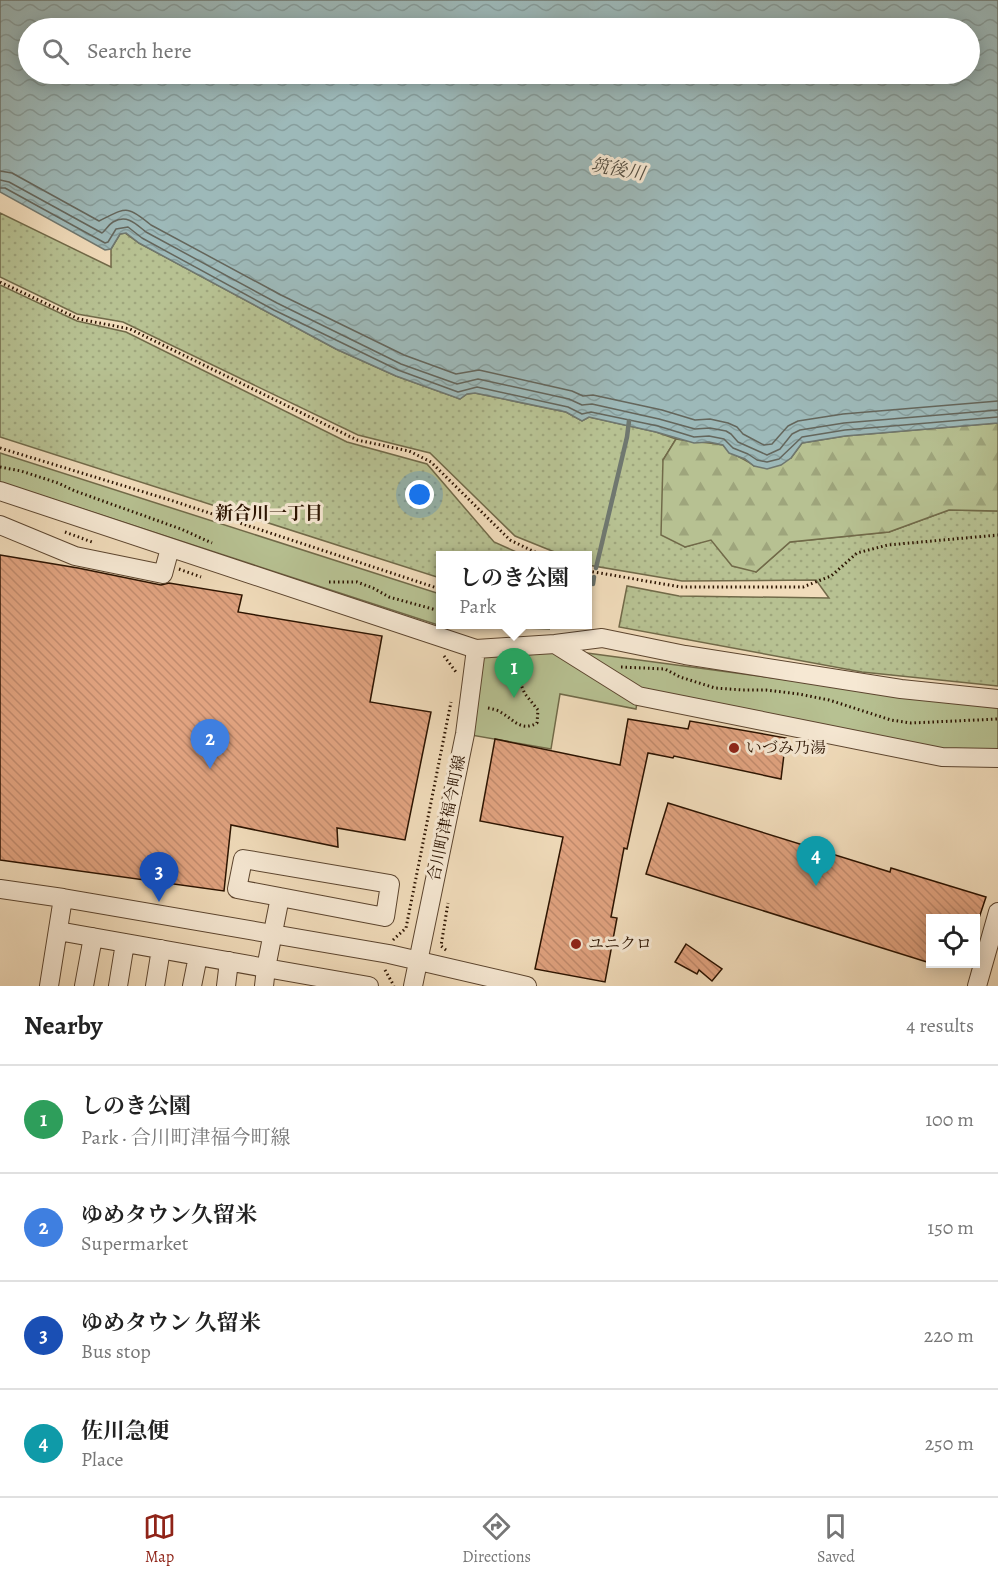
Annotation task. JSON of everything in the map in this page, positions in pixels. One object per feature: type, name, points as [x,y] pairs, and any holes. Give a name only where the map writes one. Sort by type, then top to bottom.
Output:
[{"type":"street","points":[[0,491],[168,557],[397,621],[476,649],[555,644],[602,638],[685,655],[901,689],[998,699]]},
{"type":"street","points":[[0,525],[75,556],[163,574],[168,557]]},
{"type":"street","points":[[555,644],[638,696],[942,757],[998,758]]},
{"type":"street","name":"合川町津福今町線","points":[[413,986],[465,734],[476,649]]},
{"type":"street","points":[[243,859],[390,884],[385,917],[280,897],[237,889],[243,859]]},
{"type":"street","points":[[0,890],[63,898],[388,954],[527,986]]},
{"type":"street","points":[[265,977],[280,897]]},
{"type":"street","points":[[49,986],[63,898]]},
{"type":"street","points":[[977,986],[998,912]]},
{"type":"street","points":[[58,931],[229,962],[265,977],[369,986]]},
{"type":"street","points":[[84,986],[93,937]]},
{"type":"street","points":[[118,986],[125,943]]},
{"type":"street","points":[[155,986],[161,949]]},
{"type":"street","points":[[192,986],[198,956]]},
{"type":"street","points":[[226,986],[229,962]]},
{"type":"path","points":[[0,282],[79,319],[130,329],[357,440],[409,452],[431,462],[510,540],[534,551]]},
{"type":"path","points":[[0,448],[192,507],[436,587]]},
{"type":"path","points":[[0,467],[58,483],[213,543]]},
{"type":"path","points":[[55,529],[99,544]]},
{"type":"path","points":[[592,572],[681,587],[802,586],[831,576],[857,553],[888,545],[998,536]]},
{"type":"path","points":[[168,557],[210,579]]},
{"type":"path","points":[[324,581],[357,582],[389,597],[436,610]]},
{"type":"path","points":[[442,654],[457,674]]},
{"type":"path","points":[[488,708],[504,713],[514,723],[523,726],[530,727],[537,723],[539,717],[538,710],[525,694],[512,668],[495,665]]},
{"type":"path","points":[[598,670],[635,666],[665,669],[680,677],[715,688],[799,694],[829,700],[891,720],[911,723],[998,719]]},
{"type":"path","points":[[391,942],[406,928],[452,697]]},
{"type":"path","points":[[442,937],[441,946],[453,955]]},
{"type":"path","points":[[386,970],[394,986]]},
{"type":"green space","points":[[0,213],[111,267],[111,249],[120,234],[125,233],[139,243],[336,349],[396,376],[460,399],[467,394],[475,393],[566,412],[582,421],[589,417],[656,432],[676,439],[663,460],[685,547],[711,539],[756,572],[790,542],[889,532],[949,510],[998,511],[998,686],[862,672],[619,627],[627,586],[679,596],[829,598],[816,580],[682,581],[592,566],[592,551],[552,551],[515,536],[430,453],[358,435],[123,322],[77,314],[0,277]]},
{"type":"green space","points":[[0,285],[77,321],[126,332],[347,442],[427,464],[494,542],[514,551],[436,551],[436,577],[0,437]]},
{"type":"green space","points":[[998,423],[998,511],[949,510],[889,532],[790,542],[756,572],[732,566],[711,540],[685,547],[661,535],[663,460],[676,439],[723,445],[730,452],[754,466],[791,458],[802,443],[845,436]]},
{"type":"green space","points":[[0,453],[436,593],[436,624],[0,482]]},
{"type":"green space","points":[[555,644],[638,696],[636,709],[560,694],[551,749],[465,734],[476,649]]},
{"type":"green space","points":[[572,651],[998,708],[998,752],[949,754],[637,689]]},
{"type":"water","name":"筑後川","points":[[0,0],[998,0],[998,423],[845,436],[802,443],[791,458],[781,465],[767,469],[754,466],[745,459],[729,453],[723,445],[709,442],[694,443],[589,417],[582,421],[566,412],[475,393],[467,394],[460,399],[396,376],[336,349],[139,243],[126,233],[120,234],[111,249],[105,250],[0,192]]},
{"type":"building","points":[[0,555],[161,585],[169,583],[242,595],[238,612],[382,636],[370,702],[431,712],[405,840],[337,828],[338,847],[231,825],[224,891],[0,860]]},
{"type":"building","points":[[628,719],[688,729],[690,721],[786,738],[781,779],[674,756],[673,758],[648,753],[627,849],[624,848],[611,917],[617,918],[605,982],[535,969],[563,837],[480,821],[495,739],[620,765]]},
{"type":"building","points":[[668,803],[890,872],[891,868],[986,897],[980,915],[926,914],[926,962],[646,874]]},
{"type":"building","points":[[686,944],[722,969],[712,981],[699,970],[697,974],[675,962]]},
{"type":"waterway","points":[[596,568],[629,421]]},
{"type":"waterway","points":[[593,584],[594,577]]},
{"type":"place","name":"しのき公園","points":[[514,698]]},
{"type":"place","name":"いづみ乃湯","points":[[734,748]]},
{"type":"place","name":"ゆめタウン久留米","points":[[210,769]]},
{"type":"place","name":"佐川急便","points":[[816,886]]},
{"type":"place","name":"ゆめタウン 久留米","points":[[159,902]]},
{"type":"place","name":"ユニクロ","points":[[576,944]]},
{"type":"district","name":"新合川一丁目","points":[[269,513]]}]
